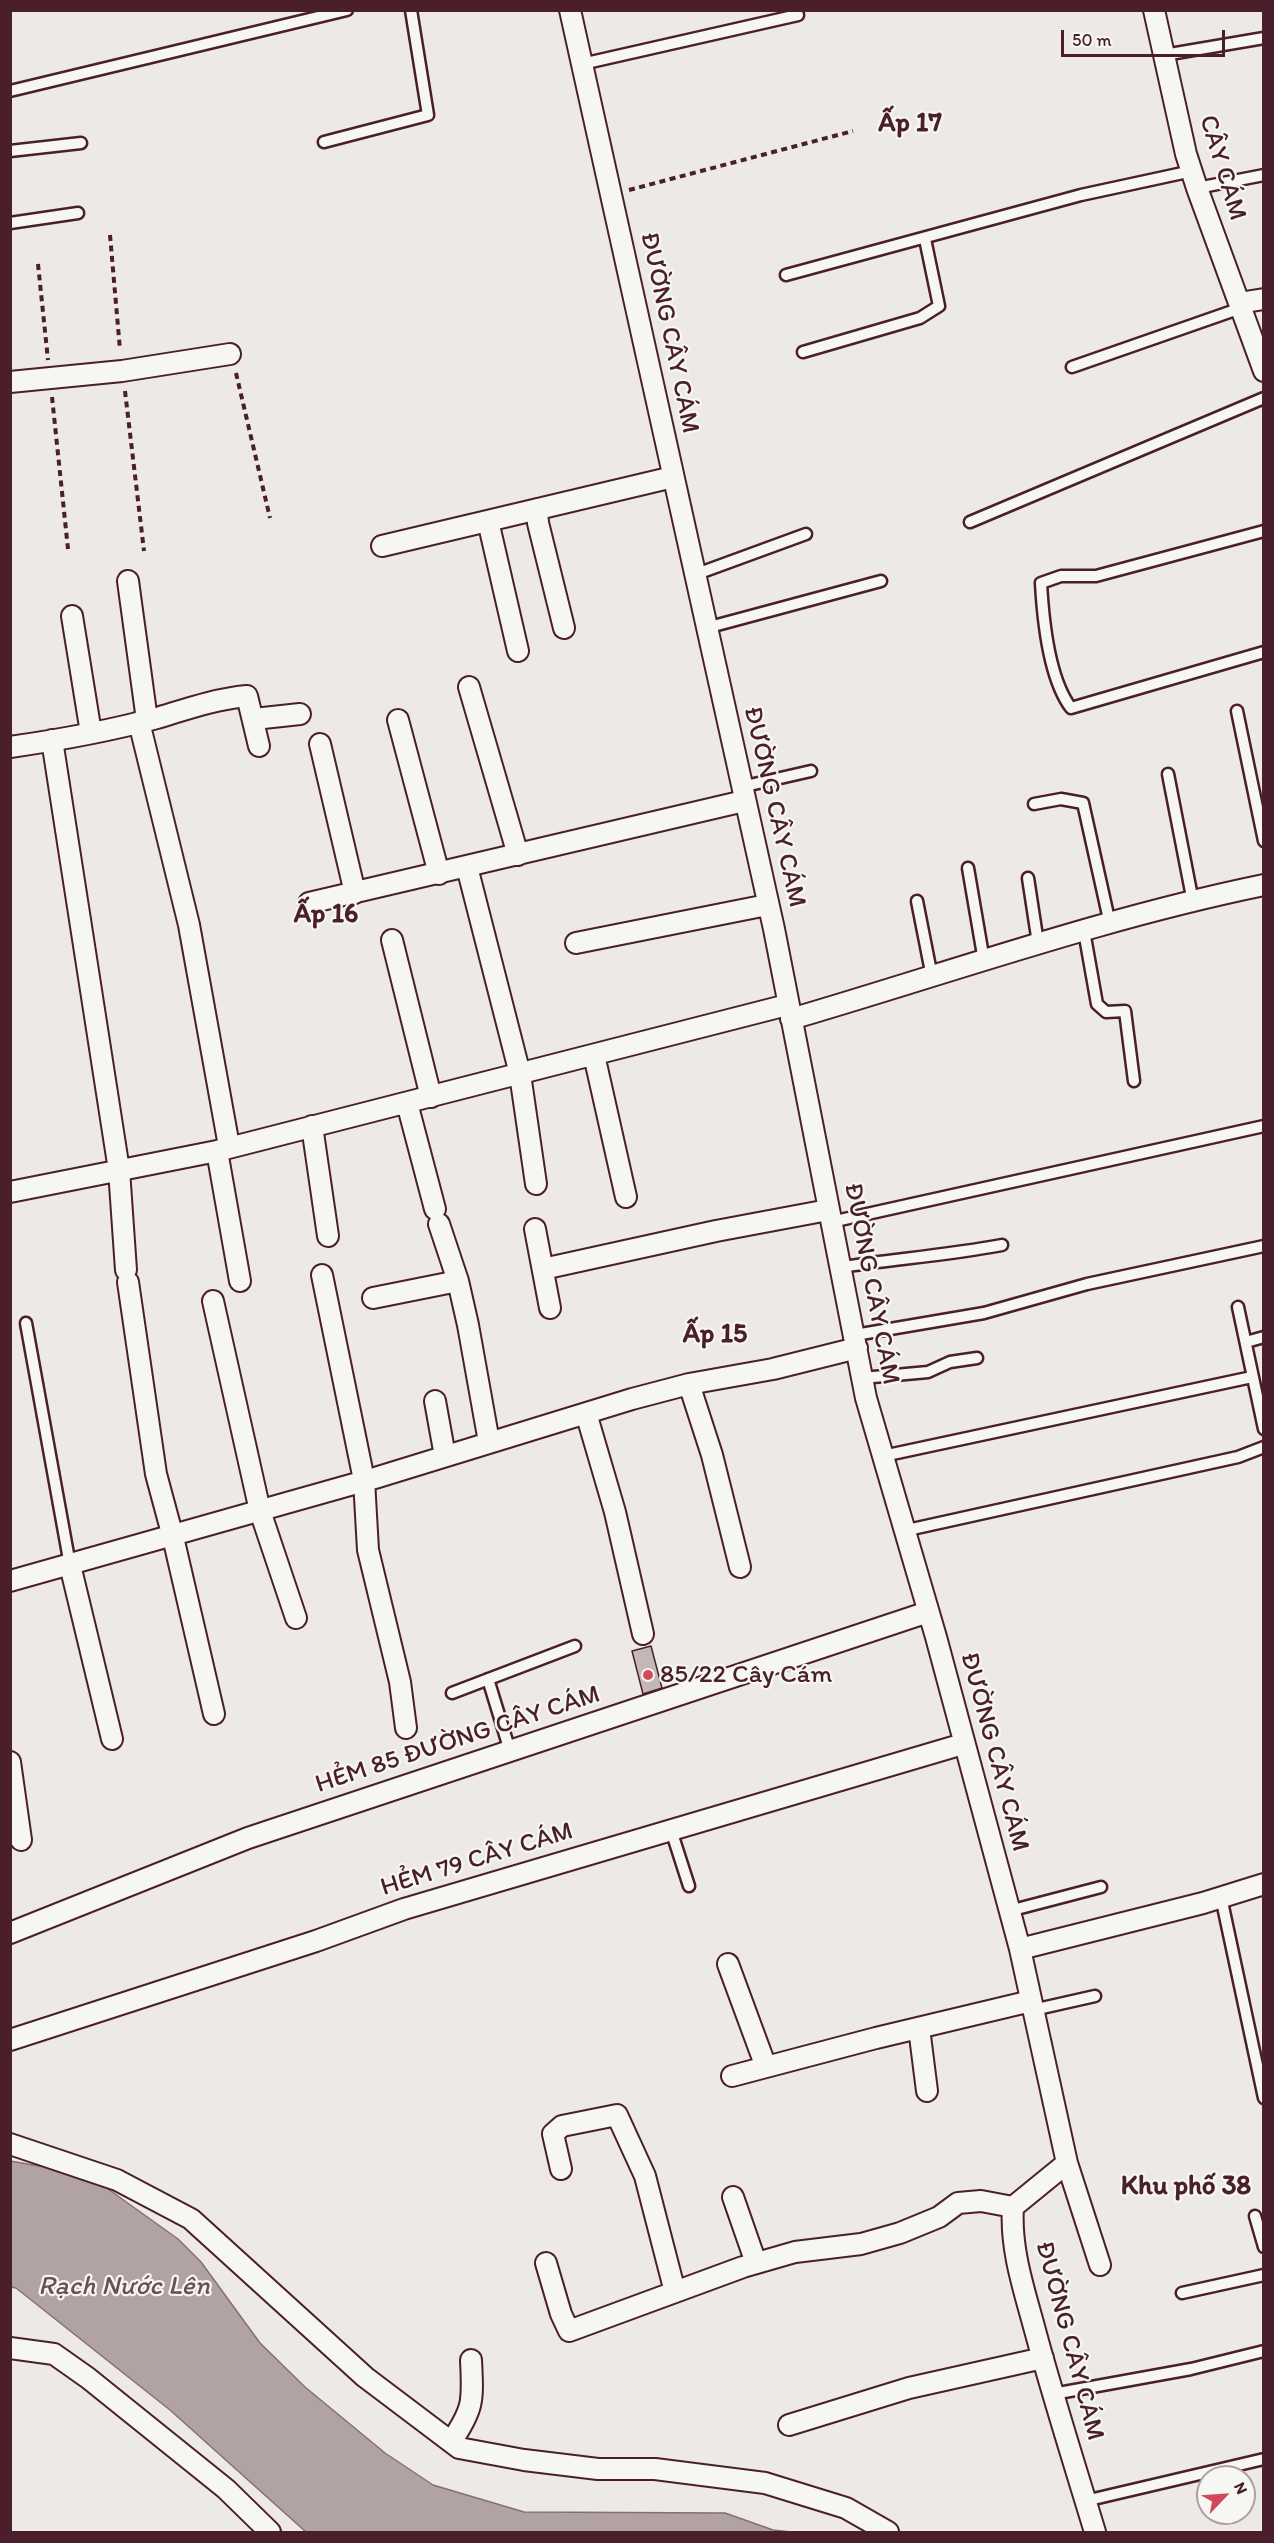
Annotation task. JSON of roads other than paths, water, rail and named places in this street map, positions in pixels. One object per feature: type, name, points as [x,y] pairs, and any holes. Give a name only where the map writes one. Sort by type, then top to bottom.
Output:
[{"type":"street","name":"ĐƯỜNG CÂY CÁM","points":[[570,10],[774,929],[862,1378],[1020,1949],[1067,2163],[1100,2265]]},
{"type":"street","name":"CÂY CÁM","points":[[1154,10],[1194,180],[1263,371]]},
{"type":"street","points":[[1240,306],[1263,298]]},
{"type":"street","points":[[10,382],[122,371],[230,354]]},
{"type":"street","points":[[382,546],[673,477]]},
{"type":"street","points":[[537,509],[538,524],[564,628]]},
{"type":"street","points":[[488,521],[518,651]]},
{"type":"street","points":[[128,581],[143,721],[189,925],[223,1148],[240,1281]]},
{"type":"street","points":[[72,616],[91,733]]},
{"type":"street","points":[[469,687],[518,855]]},
{"type":"street","points":[[10,747],[91,733],[220,699],[247,696],[259,746]]},
{"type":"street","points":[[254,719],[300,714]]},
{"type":"street","points":[[398,720],[439,874]]},
{"type":"street","points":[[52,740],[119,1170],[127,1276],[156,1474],[174,1537],[214,1714]]},
{"type":"street","points":[[320,744],[355,893]]},
{"type":"street","points":[[309,903],[518,855],[743,794]]},
{"type":"street","points":[[467,867],[520,1074],[536,1184]]},
{"type":"street","points":[[11,1192],[223,1148],[594,1055],[789,1012],[933,977],[1038,943],[1263,885]]},
{"type":"street","points":[[576,943],[767,905]]},
{"type":"street","points":[[392,940],[431,1097]]},
{"type":"street","points":[[594,1055],[626,1197]]},
{"type":"street","points":[[406,1103],[437,1216],[458,1281],[489,1442]]},
{"type":"street","points":[[312,1126],[328,1236]]},
{"type":"street","points":[[543,1269],[716,1231],[829,1216]]},
{"type":"street","points":[[535,1229],[550,1308]]},
{"type":"street","points":[[322,1275],[364,1480],[368,1550],[400,1682],[406,1728]]},
{"type":"street","points":[[373,1298],[458,1281]]},
{"type":"street","points":[[213,1301],[260,1511],[296,1618]]},
{"type":"street","points":[[10,1581],[174,1537],[586,1413],[690,1384],[773,1369],[856,1341]]},
{"type":"street","points":[[690,1384],[712,1455],[741,1567]]},
{"type":"street","points":[[435,1401],[445,1456]]},
{"type":"street","points":[[586,1413],[615,1512],[643,1634]]},
{"type":"street","points":[[70,1565],[112,1739]]},
{"type":"street","name":"HẺM 85 ĐƯỜNG CÂY CÁM","points":[[10,1933],[248,1838],[928,1612]]},
{"type":"street","name":"HẺM 79 CÂY CÁM","points":[[10,2040],[316,1941],[404,1910],[963,1744]]},
{"type":"street","points":[[10,1762],[21,1840]]},
{"type":"street","points":[[1020,1949],[1263,1884]]},
{"type":"street","points":[[728,1964],[766,2067]]},
{"type":"street","points":[[732,2076],[919,2028],[1032,2005]]},
{"type":"street","points":[[919,2028],[927,2091]]},
{"type":"street","points":[[561,2169],[553,2134],[562,2126],[617,2115],[645,2176],[675,2292]]},
{"type":"street","points":[[10,2144],[117,2180],[191,2219],[365,2377],[459,2448],[524,2460],[598,2469],[655,2469],[765,2483],[846,2508],[888,2532]]},
{"type":"street","points":[[546,2263],[561,2314],[569,2331],[756,2263],[795,2252],[861,2244],[900,2233],[939,2217],[958,2202],[981,2201],[1013,2207],[1067,2163]]},
{"type":"street","points":[[733,2197],[756,2263]]},
{"type":"street","name":"ĐƯỜNG CÂY CÁM","points":[[1013,2207],[1012,2230],[1016,2258],[1053,2394],[1095,2532]]},
{"type":"street","points":[[10,2348],[54,2354],[88,2378],[226,2489],[270,2532]]},
{"type":"street","points":[[789,2425],[909,2388],[1043,2358]]},
{"type":"street","points":[[451,2442],[469,2416],[471,2360]]},
{"type":"lane","points":[[10,91],[347,10]]},
{"type":"lane","points":[[324,142],[428,115],[411,10]]},
{"type":"lane","points":[[582,64],[798,15]]},
{"type":"lane","points":[[1164,55],[1263,39]]},
{"type":"lane","points":[[10,151],[81,143]]},
{"type":"lane","points":[[786,275],[1081,195],[1194,180],[1263,175]]},
{"type":"lane","points":[[10,223],[78,213]]},
{"type":"lane","points":[[803,352],[920,318],[939,306],[925,239]]},
{"type":"lane","points":[[1072,367],[1240,306]]},
{"type":"lane","points":[[970,522],[1263,398]]},
{"type":"lane","points":[[1263,531],[1154,558],[1096,576],[1061,576],[1041,583],[1043,614],[1061,695],[1071,708],[1263,652]]},
{"type":"lane","points":[[694,575],[806,534]]},
{"type":"lane","points":[[706,628],[881,581]]},
{"type":"lane","points":[[1237,711],[1263,841]]},
{"type":"lane","points":[[743,794],[811,771]]},
{"type":"lane","points":[[1168,774],[1193,902]]},
{"type":"lane","points":[[1034,804],[1061,799],[1083,803],[1110,924]]},
{"type":"lane","points":[[968,868],[984,961]]},
{"type":"lane","points":[[1028,878],[1038,943]]},
{"type":"lane","points":[[917,901],[933,977]]},
{"type":"lane","points":[[1084,931],[1097,1005],[1106,1012],[1125,1011],[1134,1081]]},
{"type":"lane","points":[[829,1216],[1263,1126]]},
{"type":"lane","points":[[842,1267],[914,1257],[957,1254],[1002,1245]]},
{"type":"lane","points":[[856,1341],[984,1313],[1087,1284],[1263,1246]]},
{"type":"lane","points":[[1238,1307],[1263,1423]]},
{"type":"lane","points":[[26,1323],[70,1565]]},
{"type":"lane","points":[[1246,1342],[1263,1336]]},
{"type":"lane","points":[[862,1378],[928,1372],[950,1362],[977,1358]]},
{"type":"lane","points":[[883,1456],[1252,1377]]},
{"type":"lane","points":[[903,1531],[1238,1457],[1263,1447]]},
{"type":"lane","points":[[452,1693],[575,1646]]},
{"type":"lane","points":[[488,1679],[510,1751]]},
{"type":"lane","points":[[671,1830],[689,1886]]},
{"type":"lane","points":[[1009,1911],[1101,1887]]},
{"type":"lane","points":[[1221,1897],[1263,2098]]},
{"type":"lane","points":[[1032,2005],[1095,1996]]},
{"type":"lane","points":[[1256,2217],[1263,2247]]},
{"type":"lane","points":[[1182,2293],[1263,2275]]},
{"type":"lane","points":[[1053,2394],[1191,2369],[1263,2351]]},
{"type":"lane","points":[[1085,2500],[1263,2459]]},
{"type":"water","name":"Rạch Nước Lên","points":[[10,2161],[51,2168],[104,2186],[178,2239],[201,2262],[260,2343],[305,2387],[385,2453],[433,2485],[524,2512],[725,2513],[773,2530],[791,2532],[306,2532],[170,2410],[16,2288],[11,2287]]},
{"type":"place","name":"85/22 Cây Cám","points":[[648,1675]]},
{"type":"district","name":"Ấp 17","points":[[910,124]]},
{"type":"district","name":"Ấp 16","points":[[326,915]]},
{"type":"district","name":"Ấp 15","points":[[715,1335]]},
{"type":"district","name":"Khu phố 38","points":[[1186,2187]]}]
